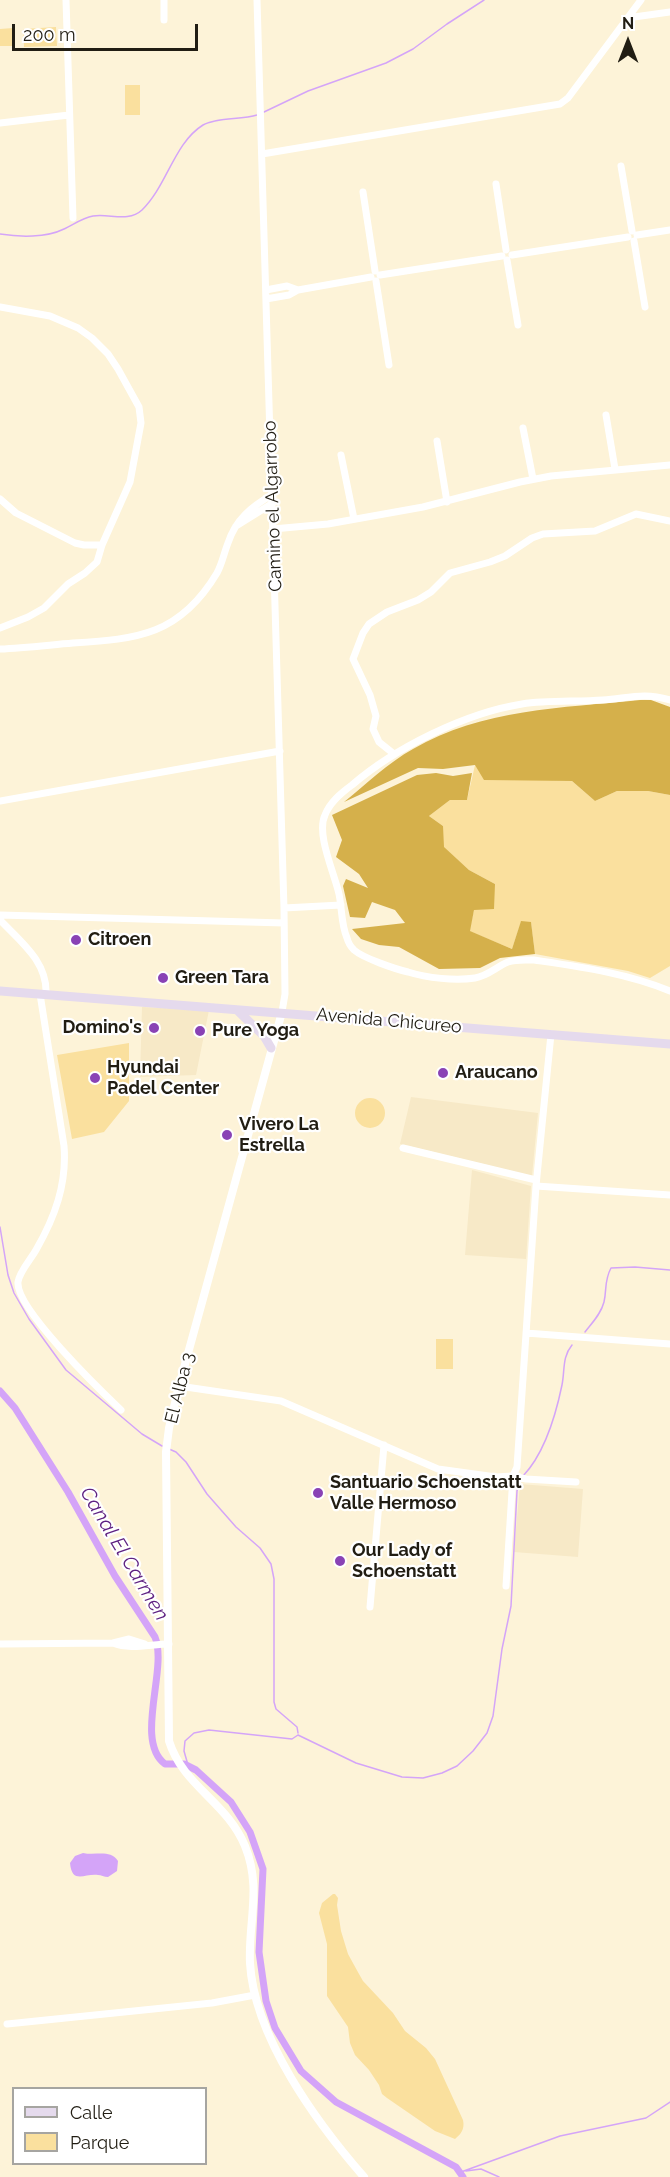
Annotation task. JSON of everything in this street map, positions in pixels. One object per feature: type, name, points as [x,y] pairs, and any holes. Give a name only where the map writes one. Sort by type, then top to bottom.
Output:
[{"type":"main road","name":"Avenida Chicureo","points":[[0,991],[670,1044]]},
{"type":"main road","points":[[237,1010],[264,1036],[271,1048]]},
{"type":"main road","points":[[264,1036],[275,1034]]},
{"type":"street","points":[[66,0],[73,218]]},
{"type":"street","points":[[164,0],[164,20]]},
{"type":"street","name":"Camino el Algarrobo","points":[[257,0],[284,908],[285,994],[282,1012]]},
{"type":"street","points":[[262,154],[560,104],[568,98],[641,0]]},
{"type":"street","points":[[627,18],[670,12]]},
{"type":"street","points":[[0,123],[69,115]]},
{"type":"street","points":[[621,166],[645,307]]},
{"type":"street","points":[[496,184],[518,325]]},
{"type":"street","points":[[363,192],[389,365]]},
{"type":"street","points":[[266,299],[289,296],[298,290],[375,276],[670,230]]},
{"type":"street","points":[[266,290],[287,286],[298,290]]},
{"type":"street","points":[[0,307],[50,316],[68,323],[92,338],[114,361],[139,407],[141,423],[132,474],[102,544],[99,558],[92,568],[68,584],[44,608],[0,628]]},
{"type":"street","points":[[606,415],[615,469]]},
{"type":"street","points":[[523,428],[533,479]]},
{"type":"street","points":[[437,441],[447,502]]},
{"type":"street","points":[[341,455],[354,519]]},
{"type":"street","points":[[273,529],[318,525],[447,502],[533,479],[569,473],[670,465]]},
{"type":"street","points":[[2,648],[116,640],[141,636],[160,628],[183,612],[208,587],[219,569],[234,528],[249,510],[273,494]]},
{"type":"street","points":[[0,499],[16,513],[75,543],[102,544]]},
{"type":"street","points":[[234,528],[273,503]]},
{"type":"street","points":[[394,754],[379,742],[373,729],[376,716],[370,694],[353,658],[369,624],[387,612],[425,596],[450,573],[505,556],[532,538],[543,534],[595,531],[636,514],[670,521]]},
{"type":"street","points":[[668,990],[649,985],[630,976],[519,959],[476,978],[449,978],[408,973],[360,954],[352,949],[343,926],[341,905],[322,829],[324,816],[335,799],[360,778],[394,754],[443,729],[499,709],[523,704],[605,700],[641,694],[656,695],[670,700]]},
{"type":"street","points":[[0,801],[280,751]]},
{"type":"street","points":[[284,908],[341,905]]},
{"type":"street","points":[[0,915],[284,924]]},
{"type":"street","points":[[0,921],[37,960],[45,977],[43,995],[64,1146],[64,1170],[56,1208],[42,1239],[19,1277],[18,1286],[29,1307],[57,1344],[121,1410]]},
{"type":"street","name":"El Alba 3","points":[[282,1012],[179,1386],[166,1449],[162,1644],[169,1741],[173,1755],[184,1773],[225,1812],[248,1856],[254,1886],[250,1950],[255,1995],[270,2038],[323,2126],[364,2177]]},
{"type":"street","points":[[506,1586],[513,1476],[517,1467],[536,1183],[551,1034]]},
{"type":"street","points":[[403,1148],[536,1183],[670,1195]]},
{"type":"street","points":[[526,1333],[670,1344]]},
{"type":"street","points":[[179,1386],[281,1401],[447,1471],[496,1477],[513,1476],[576,1482]]},
{"type":"street","points":[[370,1607],[384,1445]]},
{"type":"street","points":[[0,1644],[114,1643],[129,1639],[145,1644],[162,1644]]},
{"type":"street","points":[[8,2024],[212,2003],[255,1995]]},
{"type":"shaded area","points":[[651,700],[670,707],[670,795],[648,791],[617,791],[595,801],[572,781],[484,780],[475,765],[443,769],[418,768],[344,802],[404,754],[439,736],[467,726],[523,712]]},
{"type":"shaded area","points":[[436,773],[453,776],[472,773],[467,800],[450,800],[429,816],[443,826],[444,847],[469,870],[495,884],[494,909],[474,910],[470,931],[512,949],[521,921],[531,922],[535,954],[500,958],[480,968],[439,969],[399,947],[379,945],[361,939],[352,929],[405,923],[395,910],[372,902],[365,918],[350,917],[343,886],[346,879],[368,888],[359,874],[336,857],[342,840],[332,815],[417,775]]},
{"type":"shaded area","points":[[142,1007],[209,1010],[196,1075],[140,1077]]},
{"type":"shaded area","points":[[411,1097],[538,1113],[532,1176],[400,1144]]},
{"type":"shaded area","points":[[472,1170],[531,1186],[526,1259],[465,1255]]},
{"type":"shaded area","points":[[520,1484],[583,1489],[578,1557],[514,1552]]},
{"type":"shaded area","points":[[83,1853],[115,1857],[118,1861],[117,1871],[108,1877],[76,1876],[71,1870],[70,1863],[75,1856]]},
{"type":"green space","points":[[56,27],[57,46],[24,47],[23,29]]},
{"type":"green space","points":[[13,28],[13,46],[0,46],[0,29]]},
{"type":"green space","points":[[125,85],[140,85],[140,115],[125,115]]},
{"type":"green space","points":[[475,765],[531,779],[572,781],[595,801],[617,791],[648,791],[670,795],[670,966],[650,978],[628,971],[535,954],[531,923],[521,922],[512,949],[469,931],[474,910],[495,884],[469,870],[443,847],[443,826],[429,816],[450,800],[467,800]]},
{"type":"green space","name":"Hyundai Padel Center","points":[[129,1043],[129,1101],[104,1132],[72,1139],[57,1055]]},
{"type":"green space","points":[[370,1098],[381,1102],[385,1113],[381,1124],[370,1128],[359,1124],[355,1113],[359,1102]]},
{"type":"green space","points":[[436,1339],[453,1339],[453,1369],[436,1369]]},
{"type":"green space","points":[[333,1894],[338,1898],[341,1931],[348,1954],[363,1981],[393,2013],[405,2031],[426,2048],[435,2059],[463,2120],[462,2131],[455,2139],[435,2131],[382,2094],[369,2070],[355,2055],[350,2043],[348,2027],[327,1996],[327,1944],[319,1913],[322,1903]]},
{"type":"waterway","points":[[264,112],[308,91],[386,63],[413,49],[484,0]]},
{"type":"waterway","points":[[0,234],[41,235],[57,232],[93,216],[125,217],[137,214],[151,200],[178,153],[193,133],[209,122],[257,115]]},
{"type":"waterway","points":[[0,1227],[8,1275],[14,1293],[29,1319],[66,1370],[142,1434],[162,1446]]},
{"type":"waterway","points":[[585,1332],[603,1306],[607,1277],[611,1268],[635,1267],[670,1270]]},
{"type":"waterway","points":[[523,1476],[537,1457],[553,1421],[563,1379],[565,1359],[572,1345]]},
{"type":"waterway","name":"Canal El Carmen","points":[[0,1391],[15,1408],[68,1492],[115,1576],[155,1637],[158,1667],[152,1739],[156,1753],[165,1764],[184,1764],[196,1770],[231,1802],[250,1832],[263,1869],[259,1952],[266,2001],[275,2028],[301,2071],[336,2102],[456,2167],[463,2177]]},
{"type":"waterway","points":[[169,1449],[176,1452],[186,1462],[207,1494],[236,1527],[260,1548],[271,1564],[274,1579],[274,1702],[276,1709],[297,1727],[298,1733]]},
{"type":"waterway","points":[[188,1765],[184,1751],[185,1741],[194,1733],[209,1730],[292,1739],[298,1735],[356,1763],[402,1777],[423,1778],[457,1766],[487,1733],[493,1716],[502,1649],[511,1606],[517,1491],[520,1479]]},
{"type":"waterway","points":[[461,2172],[560,2136],[646,2118],[670,2102]]},
{"type":"waterway","points":[[466,2171],[481,2169],[499,2177]]},
{"type":"place","name":"Citroen","points":[[76,940]]},
{"type":"place","name":"Green Tara","points":[[163,978]]},
{"type":"place","name":"Domino's","points":[[154,1028]]},
{"type":"place","name":"Pure Yoga","points":[[200,1031]]},
{"type":"place","name":"Araucano","points":[[443,1073]]},
{"type":"place","name":"Hyundai Padel Center","points":[[95,1078]]},
{"type":"place","name":"Vivero La Estrella","points":[[227,1135]]},
{"type":"place","name":"Santuario Schoenstatt Valle Hermoso","points":[[318,1493]]},
{"type":"place","name":"Our Lady of Schoenstatt","points":[[340,1561]]}]
